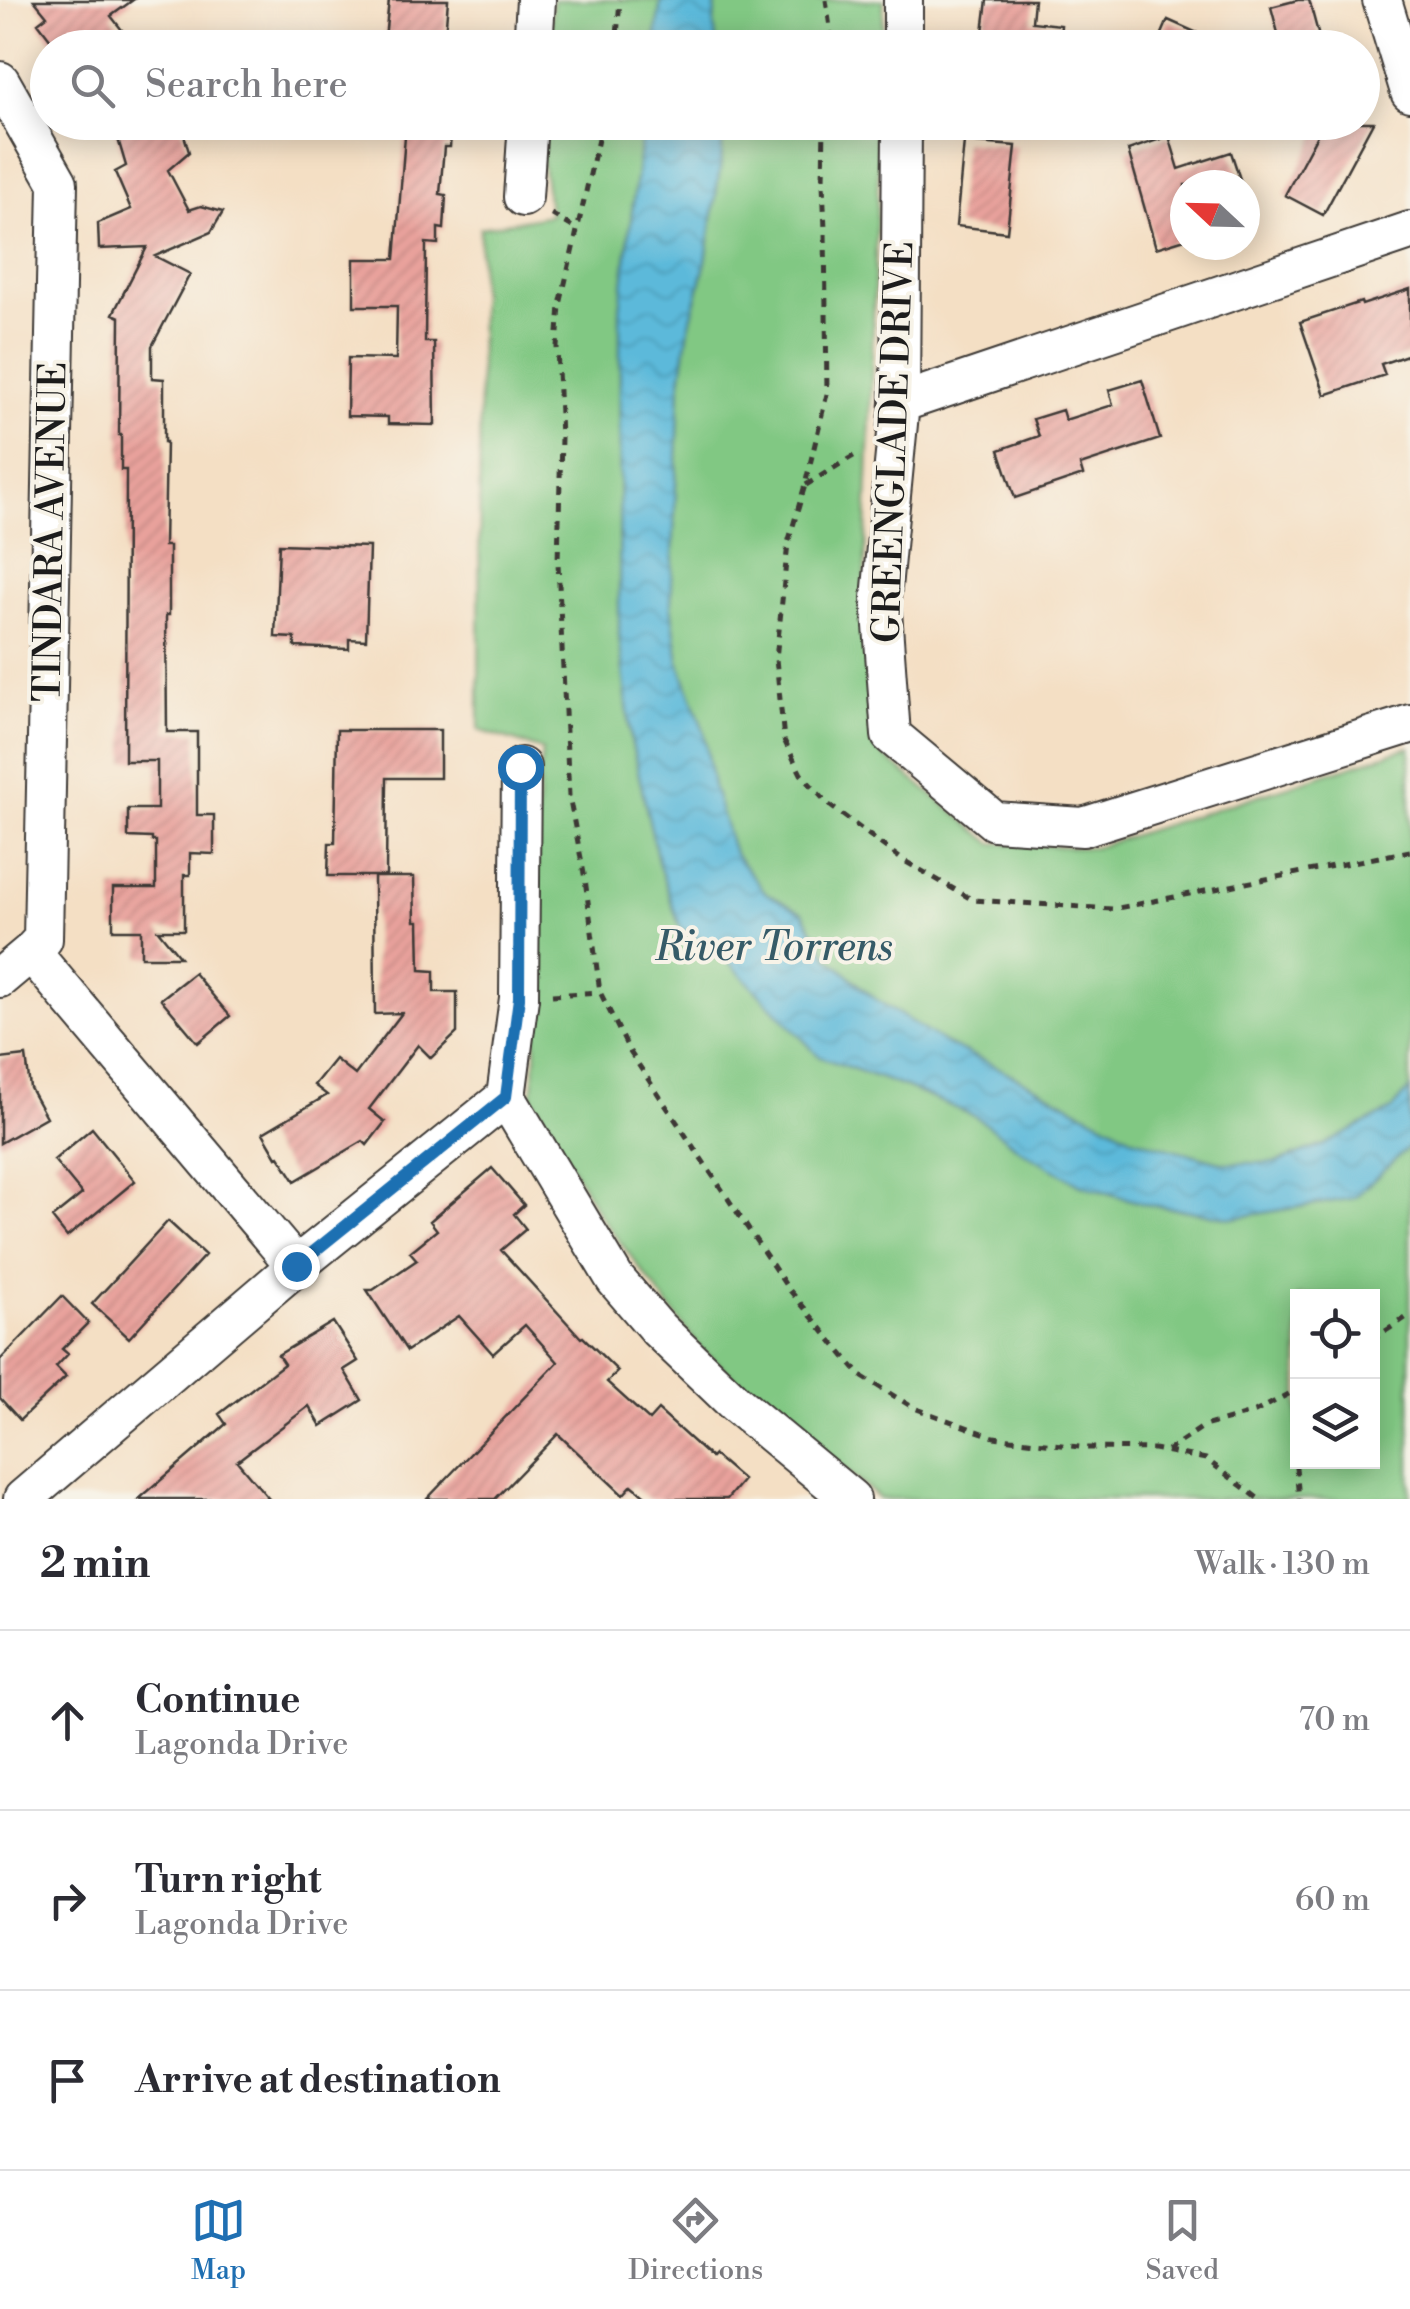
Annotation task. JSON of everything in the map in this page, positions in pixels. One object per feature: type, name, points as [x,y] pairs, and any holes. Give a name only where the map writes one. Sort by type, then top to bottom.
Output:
[{"type":"street","points":[[534,30],[536,0]]},
{"type":"street","points":[[903,0],[903,30]]},
{"type":"street","points":[[1382,0],[1410,92]]},
{"type":"street","name":"TINDARA AVENUE","points":[[0,81],[30,134]]},
{"type":"street","name":"TINDARA AVENUE","points":[[32,952],[44,939],[58,184],[33,140]]},
{"type":"street","points":[[523,197],[527,140]]},
{"type":"street","name":"GREENGLADE DRIVE","points":[[902,140],[900,403],[881,598],[891,736],[994,821],[1083,827],[1410,724]]},
{"type":"street","points":[[900,403],[1410,231]]},
{"type":"street","points":[[520,767],[519,998],[506,1097],[615,1279],[658,1329],[735,1403],[851,1499]]},
{"type":"street","points":[[0,978],[32,952],[296,1266]]},
{"type":"street","points":[[23,1499],[296,1266],[506,1097]]},
{"type":"path","points":[[618,30],[620,0]]},
{"type":"path","points":[[826,0],[830,30]]},
{"type":"path","points":[[598,140],[560,305],[557,347],[561,437],[558,563],[569,796],[600,992],[630,1052],[787,1286],[862,1376],[914,1408],[994,1437],[1088,1448],[1154,1449],[1206,1458],[1259,1499]]},
{"type":"path","points":[[823,140],[827,394],[788,543],[776,660],[784,740],[801,774],[828,804],[901,859],[973,900],[1113,909],[1410,851]]},
{"type":"path","points":[[805,485],[857,455],[900,403]]},
{"type":"path","points":[[519,998],[600,992]]},
{"type":"path","points":[[1380,1335],[1410,1315]]},
{"type":"path","points":[[1166,1452],[1204,1426],[1255,1412],[1290,1393]]},
{"type":"path","points":[[1296,1469],[1299,1499]]},
{"type":"green space","points":[[553,0],[884,0],[883,30],[550,30]]},
{"type":"green space","points":[[542,140],[879,140],[864,596],[874,748],[992,843],[1093,848],[1410,747],[1410,1499],[880,1499],[701,1349],[598,1213],[532,1096],[536,1056],[533,866],[542,750],[479,730],[480,228],[550,215]]},
{"type":"water","points":[[661,0],[716,0],[715,30],[657,30]]},
{"type":"water","name":"River Torrens","points":[[641,140],[722,140],[706,261],[689,327],[680,388],[671,606],[679,662],[704,731],[713,786],[734,853],[766,893],[803,913],[829,958],[874,998],[944,1043],[1136,1139],[1224,1163],[1275,1163],[1324,1145],[1393,1109],[1410,1089],[1410,1146],[1354,1198],[1233,1218],[1145,1204],[1081,1185],[1024,1152],[975,1116],[820,1057],[726,959],[680,927],[659,865],[631,740],[619,636],[620,308]]},
{"type":"building","points":[[34,0],[133,0],[111,16],[122,30],[43,30],[38,23],[47,16]]},
{"type":"building","points":[[389,0],[448,0],[446,30],[386,30]]},
{"type":"building","points":[[987,0],[1034,0],[1032,22],[1061,25],[1061,30],[983,30]]},
{"type":"building","points":[[1309,0],[1317,30],[1277,30],[1271,7]]},
{"type":"building","points":[[1168,20],[1190,30],[1164,30]]},
{"type":"building","points":[[118,140],[185,140],[189,152],[168,170],[189,210],[201,206],[223,212],[211,232],[155,256],[190,274],[152,346],[152,378],[164,379],[164,546],[169,546],[167,732],[197,732],[197,815],[214,815],[214,854],[190,853],[190,875],[184,875],[184,930],[158,930],[180,957],[141,957],[141,930],[113,930],[113,888],[156,888],[156,841],[128,837],[128,809],[157,809],[157,761],[125,761],[126,470],[121,470],[119,435],[120,317],[113,314],[147,247],[99,249],[98,223],[131,209],[115,172],[126,166]]},
{"type":"building","points":[[405,140],[451,140],[450,147],[444,147],[440,194],[446,195],[444,229],[438,228],[438,244],[426,243],[425,342],[434,342],[435,425],[388,424],[388,417],[347,416],[348,358],[396,359],[397,306],[354,306],[354,259],[395,259]]},
{"type":"building","points":[[1170,140],[1179,169],[1231,152],[1237,170],[1170,170],[1170,244],[1156,248],[1128,150]]},
{"type":"building","points":[[1314,140],[1363,140],[1323,215],[1285,195]]},
{"type":"building","points":[[964,142],[1016,146],[1007,232],[956,226]]},
{"type":"building","points":[[1410,289],[1410,354],[1381,364],[1385,375],[1325,395],[1300,322]]},
{"type":"building","points":[[1142,380],[1160,439],[1080,465],[1083,475],[1015,498],[999,450],[1039,436],[1033,419],[1062,410],[1065,420],[1113,405],[1109,390]]},
{"type":"building","points":[[279,544],[369,547],[366,640],[349,639],[349,649],[295,647],[295,638],[275,637]]},
{"type":"building","points":[[337,730],[440,730],[440,778],[387,778],[386,876],[328,876],[329,843],[335,843]]},
{"type":"building","points":[[374,877],[414,877],[420,970],[434,971],[434,992],[457,992],[457,1033],[431,1058],[418,1045],[369,1109],[385,1122],[367,1145],[363,1141],[295,1181],[263,1133],[327,1095],[314,1085],[335,1059],[355,1075],[402,1013],[375,1014]]},
{"type":"building","points":[[194,973],[230,1016],[198,1043],[161,999]]},
{"type":"building","points":[[26,1056],[30,1088],[46,1117],[0,1143],[0,1059]]},
{"type":"building","points":[[92,1128],[135,1181],[67,1237],[52,1218],[82,1194],[54,1160]]},
{"type":"building","points":[[492,1168],[524,1205],[514,1214],[526,1229],[501,1250],[581,1338],[618,1371],[607,1382],[649,1420],[658,1410],[711,1458],[714,1455],[743,1480],[727,1499],[649,1499],[632,1485],[623,1495],[558,1434],[495,1499],[427,1499],[558,1362],[525,1325],[493,1354],[459,1316],[407,1351],[367,1290],[373,1290],[417,1260],[410,1252],[437,1230],[430,1221]]},
{"type":"building","points":[[168,1221],[205,1255],[129,1338],[92,1304]]},
{"type":"building","points":[[62,1296],[88,1323],[62,1349],[68,1354],[56,1367],[66,1377],[20,1420],[0,1398],[0,1360]]},
{"type":"building","points":[[333,1322],[358,1361],[344,1370],[362,1400],[321,1426],[309,1406],[237,1461],[269,1499],[139,1499],[226,1424],[219,1414],[284,1364],[278,1355]]},
{"type":"route","points":[[296,1266],[506,1097],[519,998],[520,767]]}]
